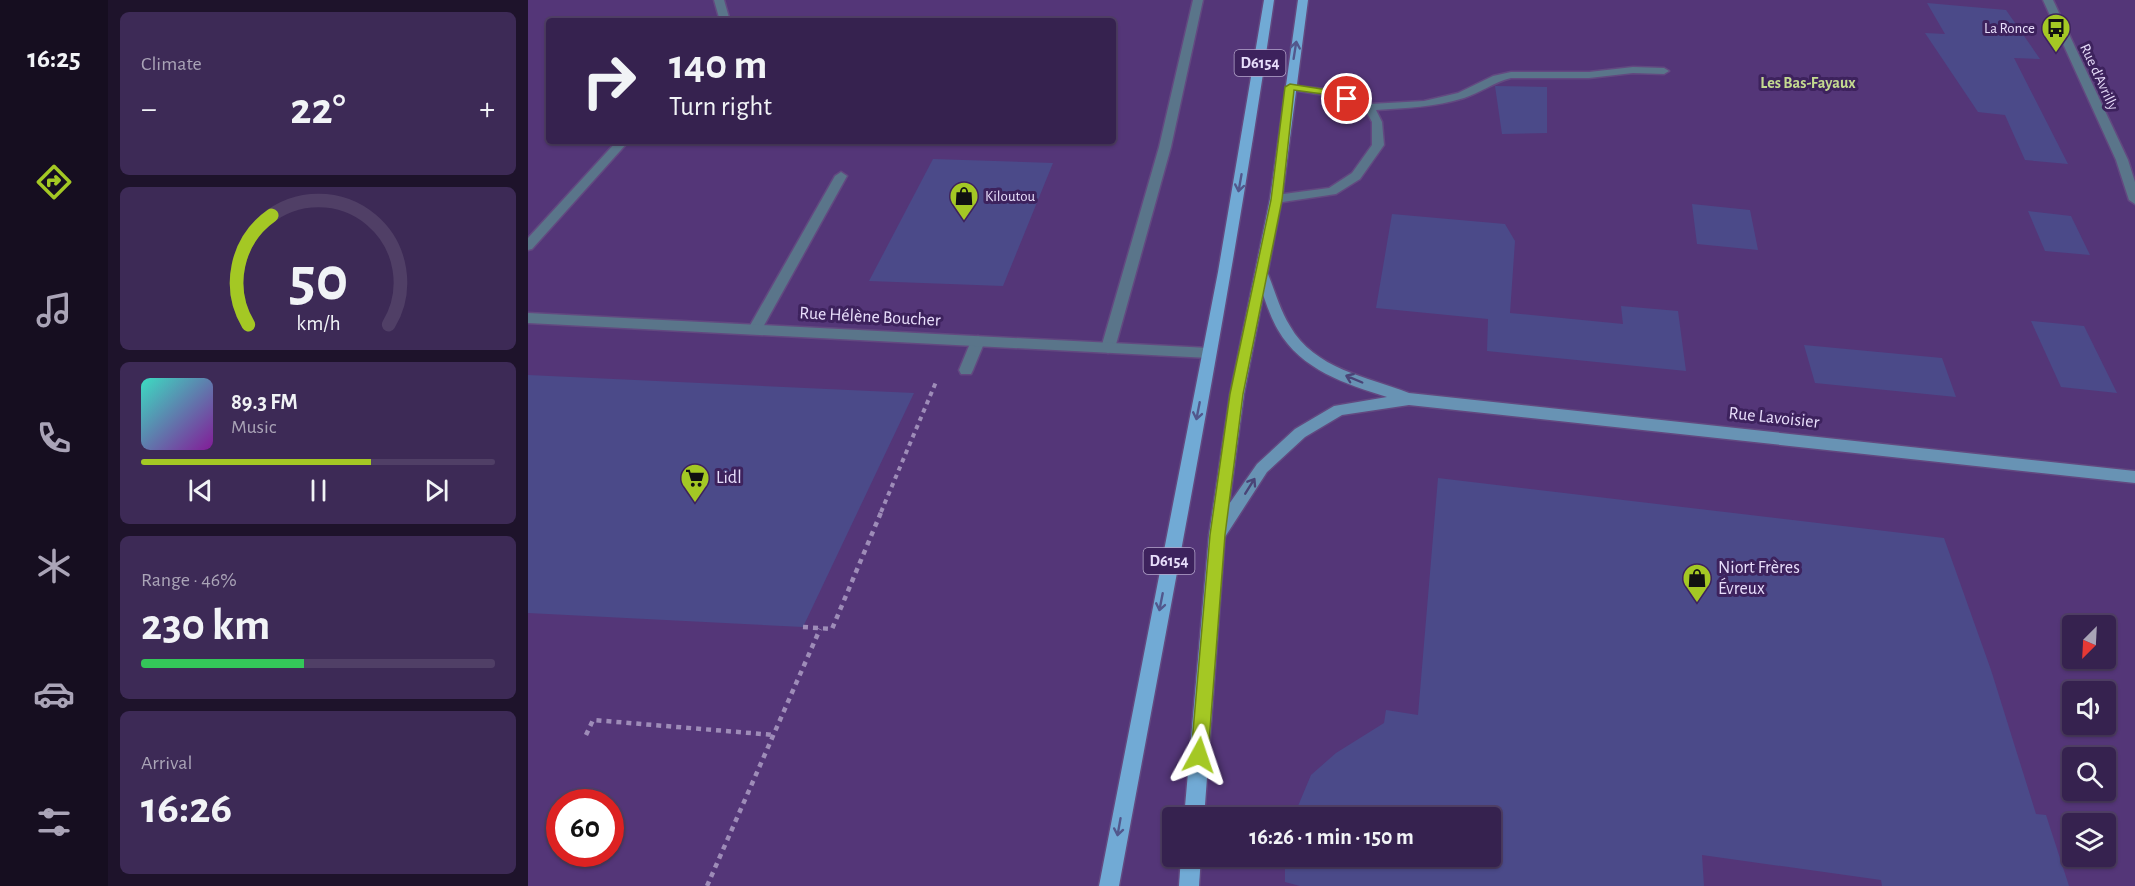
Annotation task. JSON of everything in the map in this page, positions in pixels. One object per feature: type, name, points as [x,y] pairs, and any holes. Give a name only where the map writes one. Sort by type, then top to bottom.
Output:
[{"type":"main road","name":"D6154","points":[[1109,886],[1209,353],[1269,0]]},
{"type":"main road","name":"D6154","points":[[1195,807],[1217,535],[1237,394],[1276,200],[1303,0]]},
{"type":"main road","points":[[1189,886],[1190,867]]},
{"type":"street","points":[[719,0],[724,18]]},
{"type":"street","points":[[1108,348],[1165,147],[1198,0]]},
{"type":"street","name":"Rue d'Avrilly","points":[[2048,0],[2122,160],[2135,200]]},
{"type":"street","points":[[1290,87],[1325,92],[1369,107],[1424,104],[1462,95],[1497,78],[1511,75],[1590,75],[1633,70],[1664,70]]},
{"type":"street","points":[[1276,200],[1332,191],[1356,176],[1378,145],[1377,122],[1369,107]]},
{"type":"street","points":[[528,246],[620,144]]},
{"type":"street","points":[[755,329],[841,176]]},
{"type":"street","name":"Rue Lavoisier","points":[[1262,274],[1276,313],[1295,345],[1325,367],[1409,399],[2135,477]]},
{"type":"street","name":"Rue Hélène Boucher","points":[[528,318],[1209,353]]},
{"type":"street","points":[[966,370],[978,341]]},
{"type":"street","name":"Rue Lavoisier","points":[[1217,535],[1262,468],[1300,432],[1339,410],[1409,399]]},
{"type":"path","points":[[803,627],[832,628],[955,340]]},
{"type":"path","points":[[707,886],[820,628]]},
{"type":"path","points":[[586,735],[593,720],[774,735]]},
{"type":"shaded area","points":[[528,0],[2135,0],[2135,886],[528,886]]},
{"type":"building","points":[[1927,3],[2006,10],[2040,59],[2014,58],[2068,164],[2025,160],[2005,115],[1978,112],[1925,33],[1945,34]]},
{"type":"building","points":[[1495,86],[1547,87],[1547,133],[1502,134]]},
{"type":"building","name":"Kiloutou","points":[[933,159],[1053,163],[1003,286],[869,281]]},
{"type":"building","points":[[1692,204],[1750,210],[1758,250],[1697,244]]},
{"type":"building","points":[[2028,211],[2071,216],[2090,255],[2045,251]]},
{"type":"building","points":[[1392,214],[1505,224],[1515,241],[1510,313],[1623,324],[1621,306],[1678,311],[1686,371],[1487,351],[1488,319],[1376,308]]},
{"type":"building","points":[[2031,321],[2084,326],[2117,393],[2061,387]]},
{"type":"building","points":[[1804,345],[1942,358],[1956,397],[1815,383]]},
{"type":"building","name":"Lidl","points":[[528,375],[914,393],[803,627],[528,613]]},
{"type":"building","name":"Niort Frères Évreux","points":[[1438,478],[1944,538],[1991,670],[2036,814],[2046,815],[2069,886],[1882,886],[1881,880],[1702,855],[1704,886],[1300,886],[1285,882],[1285,867],[1501,867],[1501,807],[1298,807],[1311,775],[1336,753],[1384,723],[1386,710],[1418,715]]},
{"type":"place","name":"La Ronce","points":[[2056,54]]},
{"type":"place","name":"Kiloutou","points":[[964,222]]},
{"type":"place","name":"Lidl","points":[[695,504]]},
{"type":"place","name":"Niort Frères Évreux","points":[[1697,604]]},
{"type":"district","name":"Les Bas-Fayaux","points":[[1808,83]]},
{"type":"route","points":[[1199,755],[1217,535],[1237,394],[1276,200],[1290,87],[1325,92],[1347,99]]}]
